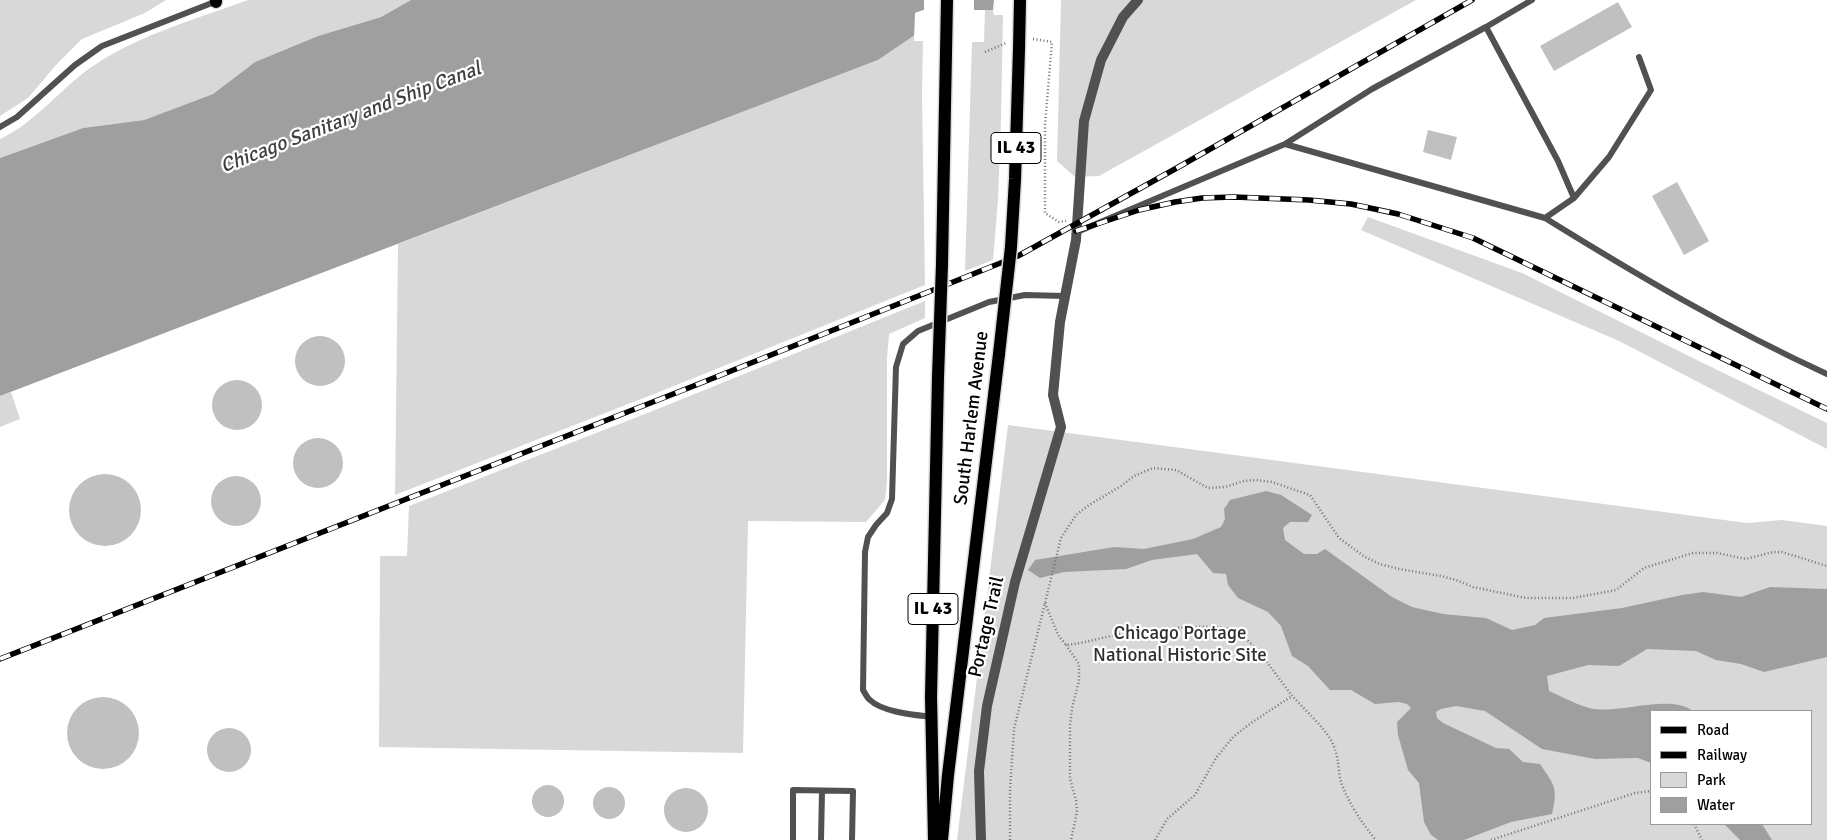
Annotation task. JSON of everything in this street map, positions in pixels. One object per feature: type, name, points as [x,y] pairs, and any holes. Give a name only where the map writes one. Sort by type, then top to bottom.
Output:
[{"type":"main road","name":"South Harlem Avenue","points":[[934,840],[932,717],[947,0]]},
{"type":"main road","name":"South Harlem Avenue","points":[[942,840],[948,775],[1009,268],[1015,179],[1020,0]]},
{"type":"street","points":[[1065,296],[1077,232],[1084,121],[1101,60],[1123,17],[1138,0]]},
{"type":"street","name":"Portage Trail","points":[[981,840],[980,771],[987,706],[1015,582],[1061,427],[1053,395],[1060,322],[1065,296]]},
{"type":"lane","points":[[1077,232],[1285,144],[1372,89],[1532,0]]},
{"type":"lane","points":[[0,127],[17,117],[75,65],[102,46],[217,1]]},
{"type":"lane","points":[[1486,27],[1558,160],[1574,198]]},
{"type":"lane","points":[[1545,218],[1574,198],[1610,157],[1651,90],[1639,58]]},
{"type":"lane","points":[[1285,144],[1545,218],[1622,266],[1694,307],[1771,348],[1827,374]]},
{"type":"lane","points":[[932,717],[904,714],[886,708],[870,701],[863,690],[865,552],[868,537],[887,513],[892,499],[896,368],[903,344],[918,331],[989,302],[1025,295],[1065,296]]},
{"type":"lane","points":[[793,840],[793,790],[853,791],[852,840]]},
{"type":"lane","points":[[821,840],[822,791]]},
{"type":"path","points":[[1024,39],[1052,42],[1045,125],[1045,213],[1059,222],[1078,219]]},
{"type":"path","points":[[985,52],[1007,42]]},
{"type":"path","points":[[1010,840],[1010,790],[1014,729],[1061,538],[1076,515],[1089,505],[1109,494],[1134,476],[1153,468],[1176,470],[1208,488],[1225,487],[1244,481],[1272,482],[1310,496],[1339,538],[1365,557],[1380,564],[1442,576],[1473,587],[1526,598],[1573,598],[1616,590],[1644,568],[1694,552],[1717,553],[1746,559],[1772,552],[1782,552],[1827,566]]},
{"type":"path","points":[[1046,596],[1045,604],[1058,635],[1079,664],[1079,681],[1072,708],[1070,726],[1070,778],[1077,812],[1071,840]]},
{"type":"path","points":[[1066,645],[1084,643],[1126,633],[1200,626],[1226,627],[1236,631],[1250,642],[1292,696],[1331,740],[1338,755],[1340,779],[1348,798],[1376,840]]},
{"type":"path","points":[[1155,840],[1167,819],[1195,795],[1216,758],[1233,737],[1250,723],[1292,696]]},
{"type":"path","points":[[1491,840],[1636,793],[1650,791]]},
{"type":"path","points":[[1694,825],[1702,840]]},
{"type":"green space","points":[[0,0],[166,0],[145,13],[82,39],[56,65],[28,98],[0,116]]},
{"type":"green space","points":[[248,0],[411,0],[381,17],[318,36],[255,62],[213,94],[144,120],[83,128],[0,158],[0,139],[38,114],[96,64],[114,53],[151,36]]},
{"type":"green space","points":[[1061,0],[1416,0],[1099,176],[1075,177],[1057,161]]},
{"type":"green space","points":[[985,10],[993,10],[994,15],[1003,15],[998,200],[993,260],[965,271],[972,42],[984,42]]},
{"type":"green space","points":[[915,35],[914,41],[923,41],[925,285],[654,394],[395,495],[398,244],[878,60]]},
{"type":"green space","points":[[1368,217],[1522,273],[1827,423],[1827,449],[1619,341],[1361,230]]},
{"type":"green space","points":[[925,301],[925,318],[889,334],[887,358],[887,482],[885,500],[866,522],[748,521],[743,753],[379,747],[380,556],[407,556],[409,506],[650,412]]},
{"type":"green space","points":[[11,392],[20,419],[0,427],[0,396]]},
{"type":"green space","name":"Chicago Portage National Historic Site","points":[[1008,425],[1747,523],[1782,520],[1827,526],[1827,840],[957,840]]},
{"type":"water","name":"Chicago Sanitary and Ship Canal","points":[[411,0],[994,0],[993,10],[924,10],[915,13],[915,35],[878,60],[0,396],[0,158],[83,128],[144,120],[213,94],[255,62],[318,36],[381,17]]},
{"type":"water","points":[[1266,491],[1281,495],[1312,515],[1308,522],[1290,522],[1283,528],[1285,540],[1304,554],[1317,554],[1325,549],[1392,597],[1412,607],[1443,614],[1486,618],[1512,630],[1535,625],[1544,618],[1622,608],[1703,592],[1741,597],[1770,587],[1827,589],[1827,657],[1764,672],[1741,664],[1716,660],[1696,651],[1647,649],[1619,666],[1588,665],[1547,676],[1549,691],[1590,708],[1606,710],[1672,704],[1691,710],[1650,710],[1650,763],[1638,758],[1595,759],[1542,749],[1485,711],[1456,706],[1441,709],[1436,712],[1437,718],[1443,723],[1496,748],[1509,749],[1523,762],[1540,764],[1554,787],[1555,798],[1552,814],[1511,822],[1464,840],[1438,840],[1431,835],[1424,822],[1419,783],[1408,770],[1398,735],[1397,722],[1411,708],[1407,704],[1399,702],[1375,704],[1351,690],[1330,690],[1308,666],[1292,656],[1281,626],[1268,612],[1238,598],[1228,585],[1226,574],[1213,573],[1197,554],[1152,560],[1126,569],[1064,572],[1040,578],[1028,570],[1035,560],[1114,547],[1144,549],[1193,539],[1221,527],[1225,519],[1224,509],[1230,500]]},
{"type":"water","points":[[1725,825],[1763,825],[1772,840],[1740,840]]},
{"type":"pier","points":[[924,0],[974,0],[974,10],[985,10],[985,13],[924,12],[917,15],[917,36],[914,38],[915,13],[924,10]]},
{"type":"building","points":[[1618,2],[1632,27],[1554,71],[1540,46]]},
{"type":"building","points":[[1428,130],[1457,137],[1451,160],[1423,152]]},
{"type":"building","points":[[1677,182],[1709,241],[1684,255],[1652,196]]},
{"type":"building","points":[[315,336],[325,336],[338,343],[345,356],[345,366],[338,379],[325,386],[315,386],[306,382],[299,375],[295,366],[295,356],[299,347],[306,340]]},
{"type":"building","points":[[232,380],[242,380],[255,387],[262,400],[262,410],[255,423],[242,430],[232,430],[223,426],[216,419],[212,410],[212,400],[216,391],[223,384]]},
{"type":"building","points":[[313,438],[323,438],[336,445],[343,458],[343,468],[336,481],[323,488],[313,488],[304,484],[297,477],[293,468],[293,458],[297,449],[304,442]]},
{"type":"building","points":[[105,474],[125,480],[135,490],[141,510],[135,530],[125,540],[105,546],[85,540],[75,530],[69,510],[75,490],[85,480]]},
{"type":"building","points":[[231,476],[241,476],[254,483],[261,496],[261,506],[254,519],[241,526],[231,526],[222,522],[215,515],[211,506],[211,496],[215,487],[222,480]]},
{"type":"building","points":[[103,697],[123,703],[133,713],[139,733],[133,753],[123,763],[103,769],[83,763],[73,753],[67,733],[73,713],[83,703]]},
{"type":"building","points":[[229,728],[241,732],[247,738],[251,750],[247,762],[241,768],[229,772],[217,768],[211,762],[207,750],[211,738],[217,732]]},
{"type":"building","points":[[548,785],[559,790],[564,801],[559,812],[548,817],[537,812],[532,801],[537,790]]},
{"type":"building","points":[[609,787],[620,792],[625,803],[620,814],[609,819],[598,814],[593,803],[598,792]]},
{"type":"building","points":[[686,788],[698,792],[704,798],[708,810],[704,822],[698,828],[686,832],[674,828],[668,822],[664,810],[668,798],[674,792]]},
{"type":"railway","points":[[0,659],[1018,256],[1472,0]]},
{"type":"railway","points":[[1076,231],[1139,210],[1202,198],[1234,197],[1309,200],[1351,204],[1398,214],[1473,238],[1827,409]]}]
